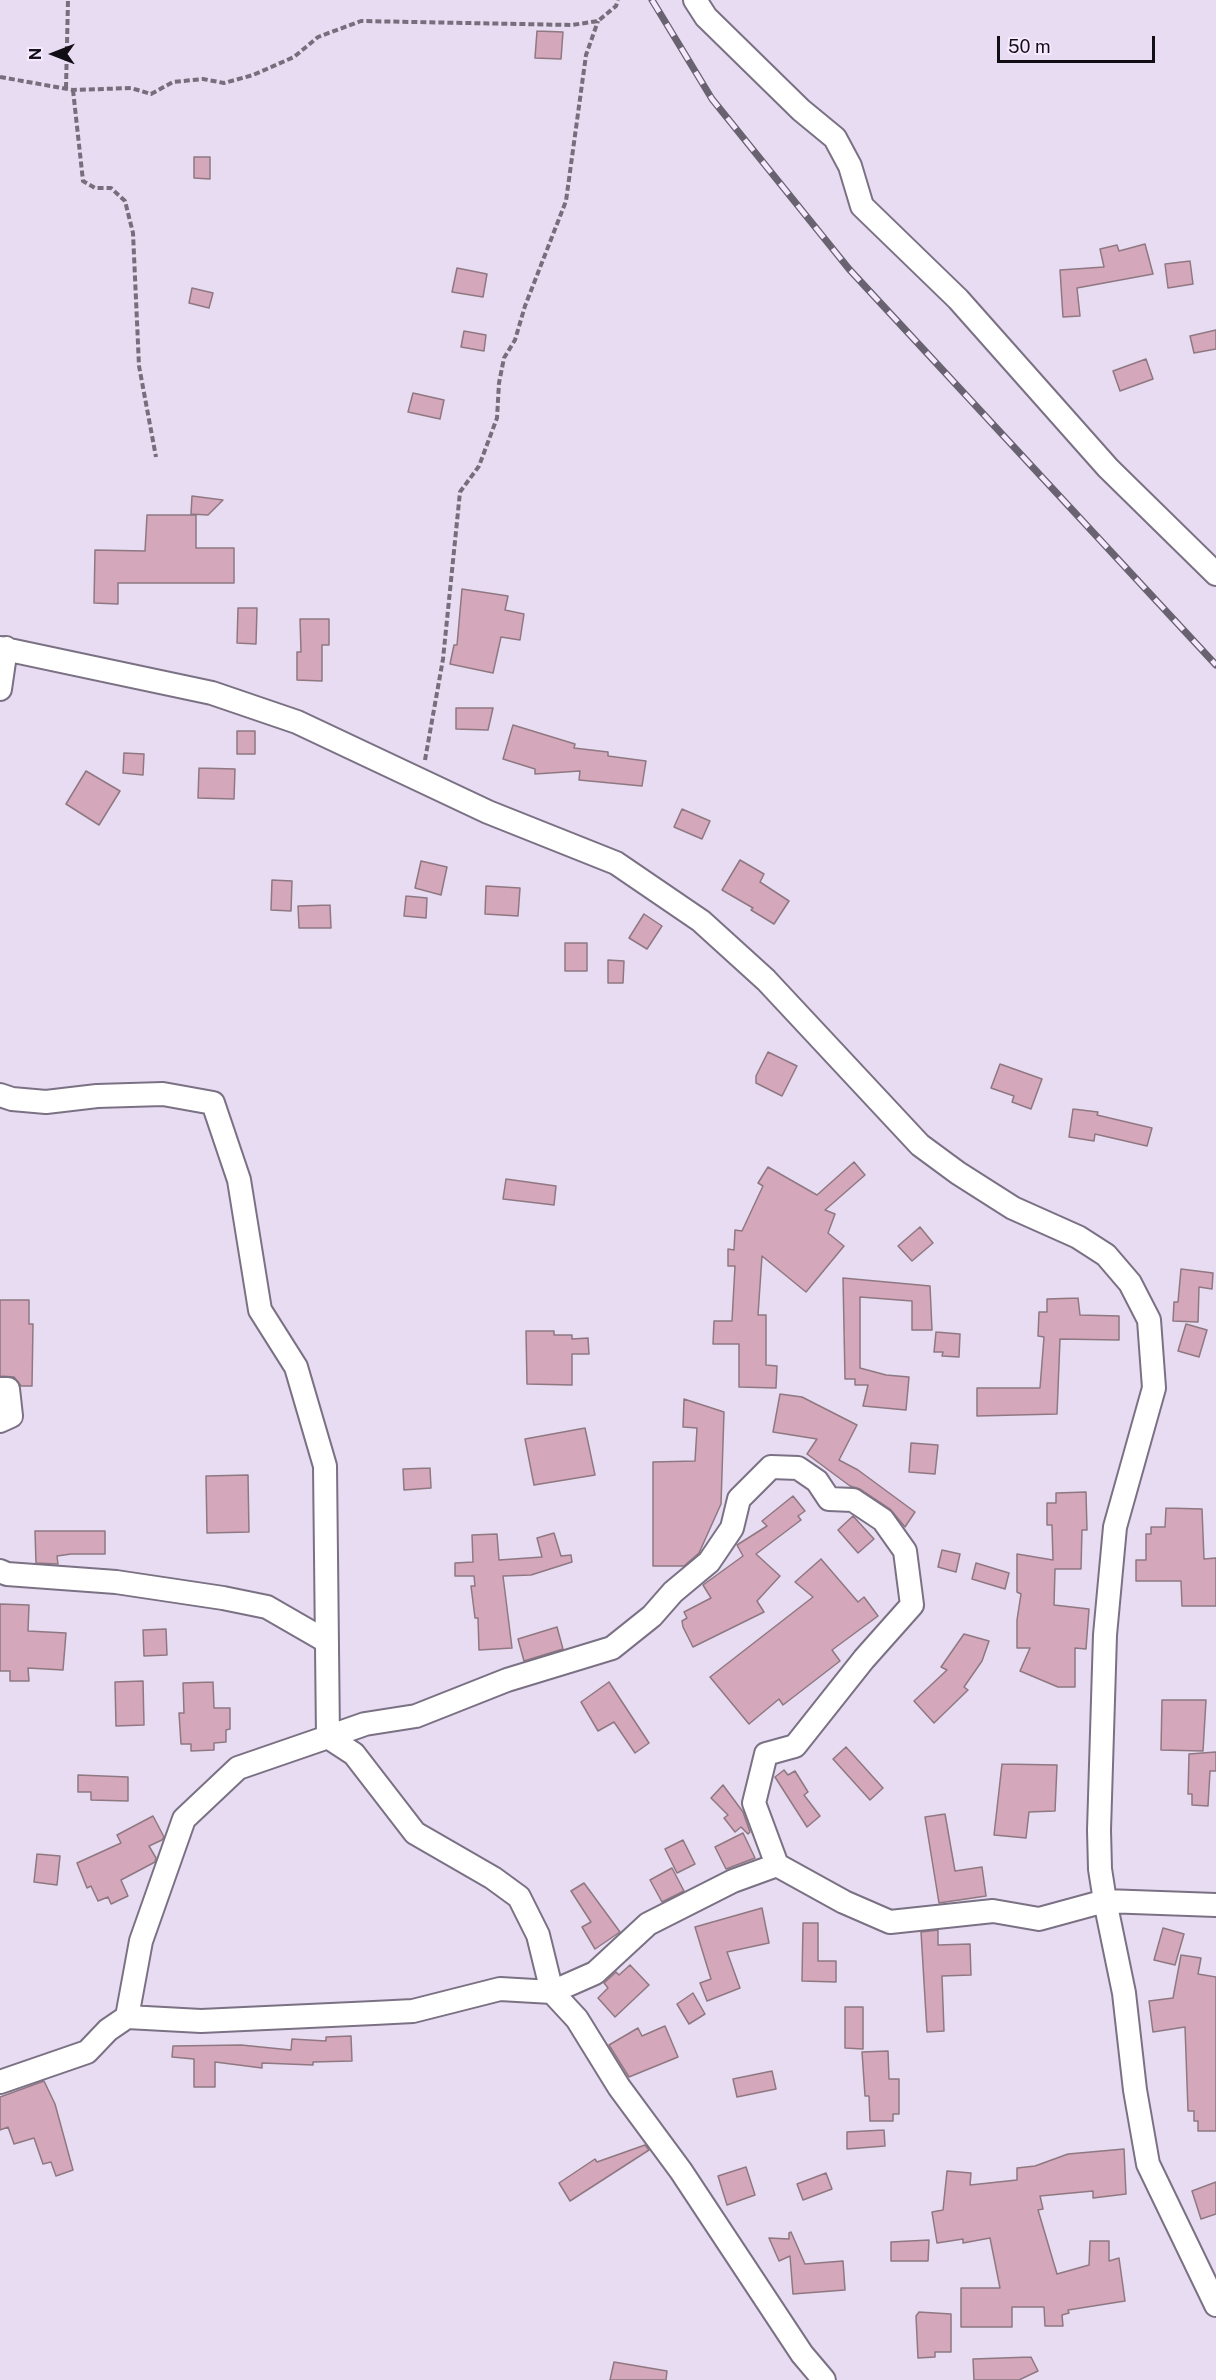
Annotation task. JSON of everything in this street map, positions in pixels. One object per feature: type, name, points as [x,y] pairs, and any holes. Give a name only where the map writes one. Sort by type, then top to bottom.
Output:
[{"type":"street","points":[[695,0],[714,25],[801,110],[835,138],[850,166],[862,206],[958,299],[1108,468],[1216,574]]},
{"type":"street","points":[[0,689],[3,648],[212,693],[297,722],[488,812],[616,862],[701,921],[766,980],[920,1144],[958,1173],[1013,1208],[1078,1237],[1106,1255],[1130,1282],[1149,1320],[1154,1388],[1115,1527],[1105,1635],[1099,1830],[1100,1869],[1124,1993],[1148,2164],[1216,2306]]},
{"type":"street","points":[[0,1095],[12,1100],[46,1102],[97,1096],[163,1094],[213,1103],[240,1180],[260,1310],[296,1367],[325,1466],[328,1737]]},
{"type":"street","points":[[0,1389],[8,1389],[11,1416],[0,1421]]},
{"type":"street","points":[[127,2017],[141,1941],[184,1819],[238,1768],[365,1724],[416,1716],[507,1680],[612,1648],[652,1616],[673,1592],[709,1562],[732,1528],[739,1499],[771,1467],[798,1468],[817,1481],[830,1499],[853,1500],[883,1520],[905,1551],[912,1605],[838,1689],[795,1746],[766,1754],[754,1803],[777,1865],[844,1902],[890,1922],[993,1911],[1039,1919],[1105,1901],[1216,1905]]},
{"type":"street","points":[[0,1571],[7,1574],[116,1582],[267,1607],[326,1641]]},
{"type":"street","points":[[328,1737],[354,1754],[415,1833],[493,1878],[519,1897],[538,1935],[552,1992],[577,2019],[619,2087],[681,2171],[802,2354],[824,2380]]},
{"type":"street","points":[[0,2082],[87,2052],[108,2030],[127,2017],[201,2021],[413,2011],[500,1989],[552,1992],[595,1973],[648,1924],[733,1881],[777,1865]]},
{"type":"path","points":[[66,88],[68,0]]},
{"type":"path","points":[[421,780],[443,659],[460,492],[479,466],[497,418],[499,383],[504,358],[515,340],[525,306],[566,201],[586,55],[598,21],[616,6],[618,0]]},
{"type":"path","points":[[0,77],[73,90],[131,88],[151,94],[173,82],[203,79],[224,83],[253,75],[294,57],[318,37],[360,21],[481,22],[534,26],[598,21]]},
{"type":"path","points":[[73,90],[83,181],[95,188],[111,188],[126,201],[133,233],[140,366],[156,457]]},
{"type":"building","points":[[537,31],[563,32],[561,59],[535,58]]},
{"type":"building","points":[[194,157],[210,157],[210,179],[194,178]]},
{"type":"building","points":[[1145,244],[1153,274],[1077,288],[1080,316],[1063,317],[1060,270],[1104,267],[1100,249],[1117,245],[1119,251]]},
{"type":"building","points":[[1190,261],[1193,284],[1168,288],[1165,264]]},
{"type":"building","points":[[457,268],[487,274],[483,297],[452,292]]},
{"type":"building","points":[[192,288],[213,293],[209,308],[189,303]]},
{"type":"building","points":[[1216,330],[1216,349],[1194,353],[1190,336]]},
{"type":"building","points":[[464,331],[486,335],[484,351],[461,347]]},
{"type":"building","points":[[1146,359],[1153,379],[1120,391],[1113,371]]},
{"type":"building","points":[[413,393],[444,400],[440,419],[408,412]]},
{"type":"building","points":[[192,496],[223,500],[208,515],[191,514]]},
{"type":"building","points":[[147,515],[196,515],[196,548],[234,548],[234,583],[118,583],[118,604],[94,603],[95,550],[145,551]]},
{"type":"building","points":[[462,589],[508,596],[505,610],[524,614],[520,640],[501,637],[493,673],[450,664],[454,645],[457,645]]},
{"type":"building","points":[[238,608],[257,608],[256,644],[237,643]]},
{"type":"building","points":[[300,619],[329,619],[329,645],[322,645],[322,681],[297,680],[297,652],[301,652]]},
{"type":"building","points":[[456,708],[493,708],[488,730],[456,729]]},
{"type":"building","points":[[513,725],[575,744],[574,748],[608,752],[608,756],[646,761],[642,786],[579,780],[580,771],[535,774],[535,769],[503,759]]},
{"type":"building","points":[[237,731],[255,731],[255,754],[237,754]]},
{"type":"building","points":[[124,753],[144,754],[143,775],[123,773]]},
{"type":"building","points":[[199,768],[235,769],[234,799],[198,798]]},
{"type":"building","points":[[86,771],[120,791],[99,825],[66,804]]},
{"type":"building","points":[[682,809],[710,821],[702,839],[674,827]]},
{"type":"building","points":[[740,860],[764,874],[760,882],[789,901],[774,924],[751,910],[753,908],[722,890]]},
{"type":"building","points":[[421,861],[447,867],[441,895],[415,888]]},
{"type":"building","points":[[272,880],[292,881],[291,911],[271,910]]},
{"type":"building","points":[[486,886],[520,888],[518,916],[485,914]]},
{"type":"building","points":[[406,896],[427,898],[426,918],[404,916]]},
{"type":"building","points":[[330,905],[331,928],[299,928],[298,906]]},
{"type":"building","points":[[644,914],[662,926],[647,949],[629,938]]},
{"type":"building","points":[[565,943],[587,943],[587,971],[565,971]]},
{"type":"building","points":[[608,960],[624,961],[623,983],[608,983]]},
{"type":"building","points":[[768,1052],[797,1066],[782,1096],[756,1083],[756,1076]]},
{"type":"building","points":[[1000,1064],[1042,1079],[1031,1109],[1012,1102],[1014,1096],[991,1088]]},
{"type":"building","points":[[1073,1109],[1098,1112],[1097,1115],[1152,1128],[1147,1146],[1095,1134],[1094,1141],[1069,1137]]},
{"type":"building","points":[[854,1162],[865,1175],[825,1210],[835,1214],[828,1233],[844,1246],[806,1292],[762,1256],[758,1315],[766,1315],[766,1365],[777,1366],[776,1388],[739,1387],[739,1344],[713,1344],[714,1321],[732,1321],[735,1266],[728,1266],[728,1249],[734,1250],[735,1230],[742,1231],[763,1186],[758,1183],[768,1167],[817,1195]]},
{"type":"building","points":[[506,1179],[556,1186],[554,1205],[503,1199]]},
{"type":"building","points":[[920,1227],[933,1243],[912,1261],[898,1246]]},
{"type":"building","points":[[1181,1269],[1213,1273],[1212,1289],[1199,1287],[1198,1322],[1173,1321],[1174,1302],[1178,1302]]},
{"type":"building","points":[[843,1278],[930,1286],[932,1330],[912,1330],[912,1301],[860,1297],[860,1368],[886,1375],[909,1377],[906,1410],[863,1406],[868,1385],[855,1385],[855,1379],[845,1379]]},
{"type":"building","points":[[1078,1298],[1080,1315],[1119,1316],[1119,1340],[1060,1339],[1057,1414],[977,1416],[977,1388],[1040,1388],[1044,1337],[1038,1336],[1039,1312],[1047,1312],[1047,1299]]},
{"type":"building","points":[[0,1300],[29,1300],[29,1324],[33,1324],[32,1386],[21,1386],[14,1377],[0,1376]]},
{"type":"building","points":[[1186,1324],[1207,1330],[1199,1357],[1178,1351]]},
{"type":"building","points":[[526,1331],[554,1331],[554,1335],[572,1335],[572,1339],[588,1338],[589,1354],[572,1354],[572,1385],[527,1384]]},
{"type":"building","points":[[936,1332],[960,1334],[959,1357],[942,1356],[943,1352],[934,1352]]},
{"type":"building","points":[[780,1394],[802,1397],[857,1425],[839,1460],[858,1470],[915,1512],[905,1527],[890,1509],[860,1489],[850,1486],[807,1454],[817,1439],[773,1432]]},
{"type":"building","points":[[684,1399],[724,1412],[721,1504],[699,1553],[684,1566],[653,1566],[653,1462],[695,1461],[697,1428],[683,1427]]},
{"type":"building","points":[[585,1428],[595,1475],[534,1485],[525,1439]]},
{"type":"building","points":[[911,1443],[938,1445],[935,1474],[909,1472]]},
{"type":"building","points":[[430,1468],[431,1488],[404,1490],[403,1469]]},
{"type":"building","points":[[248,1475],[249,1532],[207,1533],[206,1476]]},
{"type":"building","points":[[1086,1492],[1087,1530],[1082,1530],[1081,1569],[1055,1569],[1054,1605],[1089,1609],[1086,1649],[1075,1648],[1075,1687],[1058,1687],[1020,1671],[1030,1648],[1017,1648],[1017,1620],[1021,1594],[1017,1592],[1017,1554],[1053,1560],[1052,1525],[1047,1525],[1047,1503],[1056,1503],[1056,1493]]},
{"type":"building","points":[[793,1496],[805,1511],[798,1516],[801,1520],[756,1554],[780,1576],[757,1601],[764,1612],[693,1647],[683,1627],[682,1621],[687,1618],[684,1612],[711,1598],[703,1585],[743,1556],[737,1545],[767,1526],[762,1521]]},
{"type":"building","points":[[1166,1508],[1202,1509],[1204,1559],[1216,1558],[1216,1606],[1182,1606],[1181,1581],[1136,1581],[1136,1560],[1146,1560],[1146,1534],[1151,1534],[1151,1527],[1165,1527]]},
{"type":"building","points":[[853,1516],[874,1539],[858,1553],[838,1530]]},
{"type":"building","points":[[35,1531],[105,1531],[105,1554],[71,1554],[57,1556],[58,1564],[36,1563]]},
{"type":"building","points":[[554,1533],[561,1556],[571,1555],[572,1562],[531,1575],[503,1576],[512,1648],[479,1650],[478,1618],[475,1618],[471,1586],[475,1586],[474,1576],[455,1576],[455,1563],[473,1562],[472,1535],[497,1534],[499,1560],[542,1557],[537,1538]]},
{"type":"building","points":[[942,1550],[960,1554],[956,1572],[938,1567]]},
{"type":"building","points":[[821,1559],[858,1602],[864,1597],[878,1616],[832,1650],[840,1661],[783,1705],[779,1699],[749,1724],[710,1677],[813,1597],[795,1582]]},
{"type":"building","points":[[976,1563],[1009,1573],[1005,1589],[972,1579]]},
{"type":"building","points":[[0,1604],[29,1605],[28,1631],[66,1633],[63,1670],[28,1668],[29,1681],[10,1681],[10,1671],[0,1671]]},
{"type":"building","points":[[557,1627],[563,1649],[524,1661],[518,1639]]},
{"type":"building","points":[[166,1629],[167,1655],[144,1656],[143,1630]]},
{"type":"building","points":[[964,1634],[989,1641],[982,1661],[964,1687],[968,1690],[934,1723],[914,1701],[947,1670],[941,1667]]},
{"type":"building","points":[[143,1681],[144,1725],[116,1726],[115,1682]]},
{"type":"building","points":[[213,1682],[214,1708],[230,1708],[230,1729],[226,1730],[226,1742],[214,1743],[214,1750],[191,1751],[191,1744],[181,1744],[179,1713],[184,1713],[183,1683]]},
{"type":"building","points":[[609,1682],[649,1743],[635,1753],[614,1722],[598,1731],[581,1702]]},
{"type":"building","points":[[1162,1700],[1206,1700],[1203,1751],[1161,1750]]},
{"type":"building","points":[[846,1747],[883,1788],[870,1800],[833,1759]]},
{"type":"building","points":[[1216,1752],[1216,1771],[1210,1771],[1208,1806],[1192,1805],[1192,1794],[1188,1794],[1189,1754]]},
{"type":"building","points":[[1002,1764],[1057,1765],[1055,1811],[1029,1812],[1026,1838],[994,1835]]},
{"type":"building","points":[[784,1770],[788,1775],[795,1771],[808,1792],[804,1795],[820,1816],[807,1827],[775,1777]]},
{"type":"building","points":[[78,1775],[128,1777],[128,1801],[91,1800],[91,1792],[78,1792]]},
{"type":"building","points":[[723,1785],[743,1812],[750,1832],[748,1834],[741,1827],[735,1832],[724,1818],[728,1815],[711,1798]]},
{"type":"building","points":[[945,1814],[955,1871],[982,1867],[986,1896],[939,1903],[925,1817]]},
{"type":"building","points":[[153,1816],[164,1837],[149,1846],[156,1858],[155,1862],[121,1880],[128,1896],[111,1904],[108,1897],[98,1901],[91,1886],[87,1888],[77,1863],[121,1843],[117,1835]]},
{"type":"building","points":[[743,1833],[755,1858],[726,1869],[715,1847]]},
{"type":"building","points":[[683,1840],[695,1864],[677,1873],[665,1849]]},
{"type":"building","points":[[37,1854],[60,1856],[57,1885],[34,1882]]},
{"type":"building","points":[[672,1868],[684,1891],[662,1902],[650,1880]]},
{"type":"building","points":[[584,1883],[620,1932],[595,1949],[582,1927],[591,1922],[571,1891]]},
{"type":"building","points":[[762,1908],[769,1943],[727,1952],[740,1988],[707,2001],[700,1983],[711,1979],[695,1927]]},
{"type":"building","points":[[803,1923],[818,1923],[818,1961],[836,1961],[836,1982],[802,1981]]},
{"type":"building","points":[[1163,1928],[1184,1934],[1175,1965],[1154,1960]]},
{"type":"building","points":[[938,1930],[938,1945],[970,1944],[971,1975],[942,1976],[944,2031],[927,2032],[921,1932]]},
{"type":"building","points":[[1181,1955],[1201,1958],[1198,1974],[1216,1977],[1216,2131],[1198,2131],[1198,2121],[1194,2121],[1194,2111],[1188,2111],[1185,2027],[1153,2032],[1149,2001],[1173,1998]]},
{"type":"building","points":[[630,1965],[649,1985],[615,2017],[598,1998],[608,1988],[604,1983],[616,1972],[619,1975]]},
{"type":"building","points":[[693,1993],[705,2014],[689,2024],[677,2004]]},
{"type":"building","points":[[845,2007],[863,2007],[863,2049],[845,2048]]},
{"type":"building","points":[[665,2026],[678,2057],[629,2077],[609,2045],[638,2028],[642,2036]]},
{"type":"building","points":[[351,2036],[352,2061],[313,2062],[313,2065],[262,2063],[262,2068],[215,2062],[215,2087],[194,2087],[194,2059],[172,2057],[173,2046],[241,2045],[291,2050],[292,2039],[326,2041],[326,2037]]},
{"type":"building","points":[[888,2051],[889,2079],[899,2079],[899,2114],[893,2114],[893,2121],[870,2121],[869,2096],[865,2096],[862,2052]]},
{"type":"building","points":[[772,2071],[776,2089],[737,2097],[733,2079]]},
{"type":"building","points":[[44,2081],[55,2104],[73,2170],[56,2176],[51,2162],[43,2164],[34,2138],[14,2144],[8,2127],[0,2130],[0,2097]]},
{"type":"building","points":[[884,2130],[885,2146],[847,2149],[847,2132]]},
{"type":"building","points":[[645,2145],[649,2150],[570,2201],[559,2183],[595,2159],[597,2162]]},
{"type":"building","points":[[1124,2149],[1126,2194],[1093,2198],[1093,2191],[1040,2196],[1043,2209],[1038,2210],[1057,2274],[1089,2265],[1090,2241],[1109,2241],[1109,2261],[1119,2258],[1125,2301],[1068,2310],[1069,2313],[1062,2315],[1063,2326],[1045,2326],[1044,2307],[1012,2307],[1012,2327],[961,2327],[961,2288],[1000,2288],[990,2238],[963,2243],[963,2239],[937,2243],[932,2212],[943,2210],[947,2171],[971,2173],[970,2185],[1017,2180],[1017,2168],[1035,2166],[1068,2154]]},
{"type":"building","points":[[746,2167],[755,2195],[727,2205],[718,2176]]},
{"type":"building","points":[[826,2173],[832,2189],[803,2200],[797,2184]]},
{"type":"building","points":[[1216,2182],[1216,2214],[1201,2219],[1192,2191]]},
{"type":"building","points":[[791,2232],[805,2264],[843,2261],[845,2290],[793,2294],[790,2256],[779,2261],[769,2238],[789,2239]]},
{"type":"building","points":[[929,2240],[928,2261],[891,2261],[891,2242]]},
{"type":"building","points":[[919,2312],[951,2314],[951,2352],[935,2352],[935,2357],[918,2358],[916,2316]]},
{"type":"building","points":[[1031,2357],[1038,2371],[1019,2380],[974,2380],[973,2359]]},
{"type":"building","points":[[614,2362],[667,2371],[666,2380],[610,2380]]},
{"type":"railway","points":[[652,0],[712,99],[849,269],[1216,665]]}]
